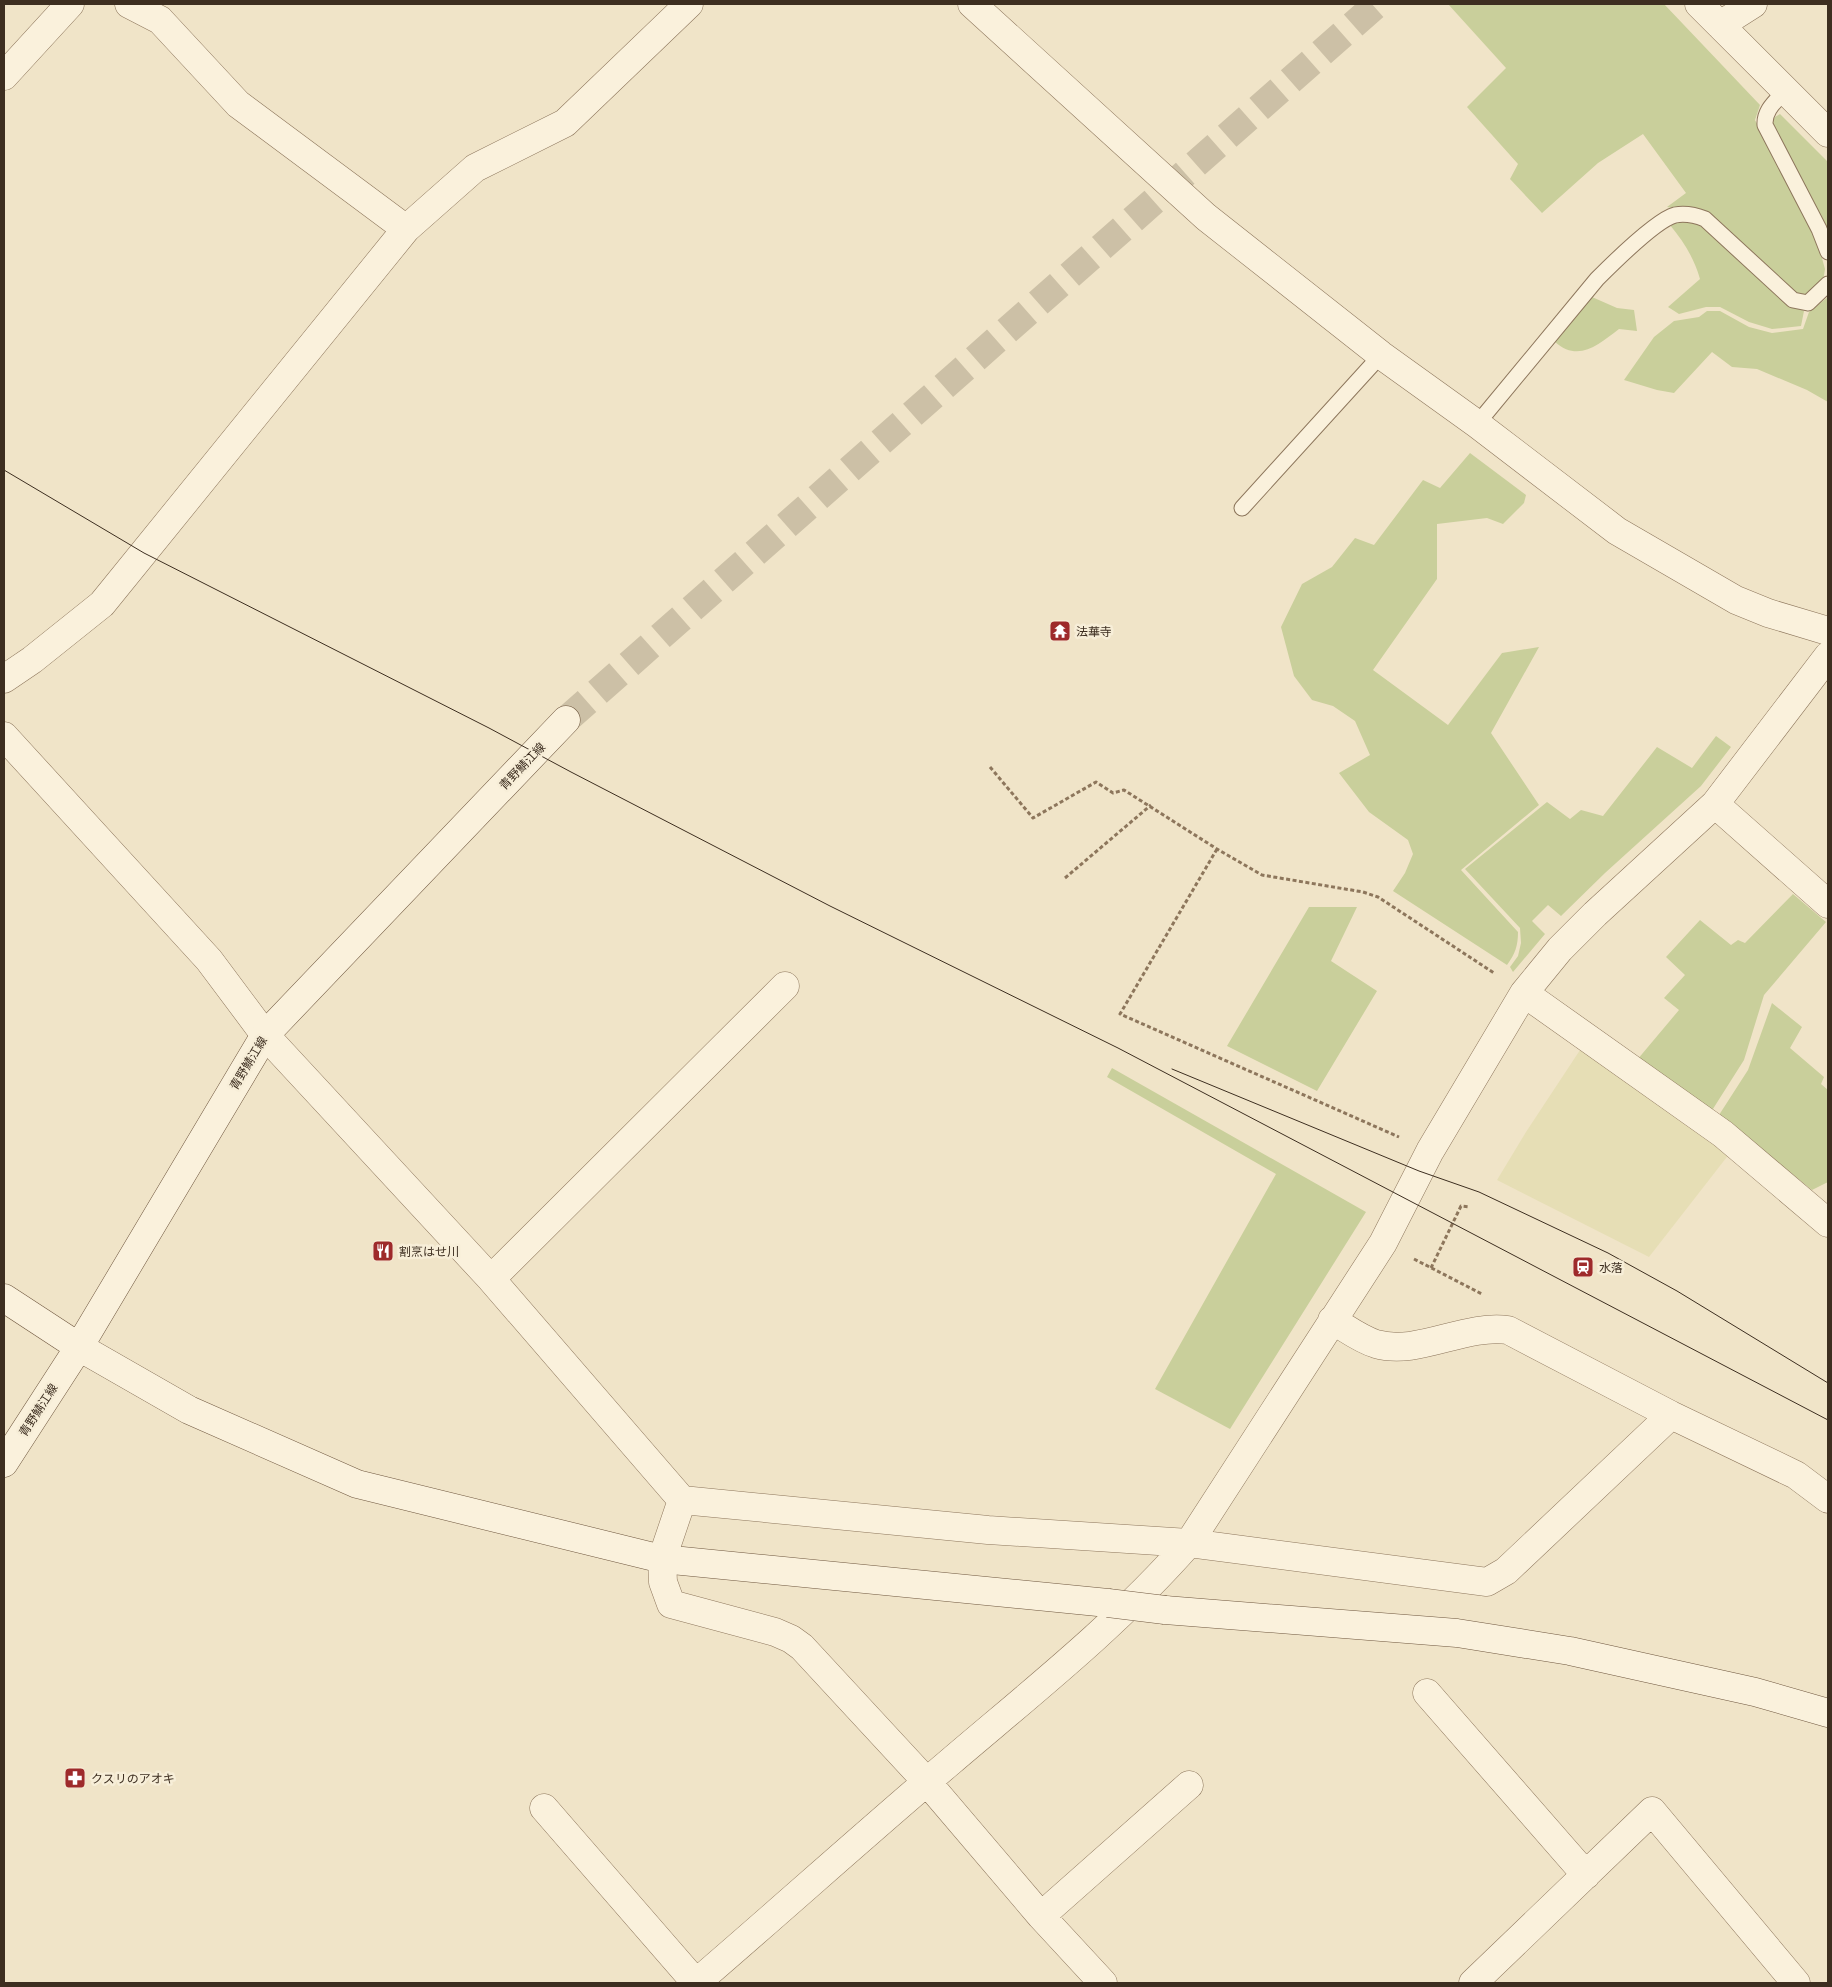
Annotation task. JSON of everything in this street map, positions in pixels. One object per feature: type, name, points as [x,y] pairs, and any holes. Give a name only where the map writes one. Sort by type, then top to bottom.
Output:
[{"type":"street","points":[[4,76],[70,4]]},
{"type":"street","points":[[129,4],[167,12],[238,104],[406,230]]},
{"type":"street","points":[[4,679],[32,660],[102,604],[406,230],[476,168],[565,124],[690,4]]},
{"type":"street","points":[[972,4],[1206,217],[1382,356],[1477,424],[1617,531],[1736,600],[1768,613],[1828,632]]},
{"type":"street","points":[[1699,4],[1828,133]]},
{"type":"street","points":[[1720,25],[1753,4]]},
{"type":"street","points":[[544,1808],[696,1983],[1127,1610],[1189,1543],[1383,1243],[1430,1151],[1524,993],[1560,949],[1589,919],[1715,804],[1828,656]]},
{"type":"street","name":"青野鯖江線","points":[[4,1463],[80,1347],[265,1035],[566,720]]},
{"type":"street","points":[[4,736],[209,960],[265,1035],[491,1279],[682,1500],[988,1530],[1189,1543],[1487,1582],[1506,1571],[1671,1415]]},
{"type":"street","points":[[1715,804],[1828,904]]},
{"type":"street","points":[[491,1279],[785,986]]},
{"type":"street","points":[[1524,993],[1724,1134],[1828,1223]]},
{"type":"street","points":[[4,1298],[80,1347],[189,1410],[357,1484],[662,1558],[1165,1610],[1457,1633],[1570,1651],[1755,1692],[1828,1713]]},
{"type":"street","points":[[1332,1320],[1375,1344],[1394,1347],[1413,1345],[1492,1328],[1508,1330],[1671,1415],[1796,1475],[1828,1499]]},
{"type":"street","points":[[682,1500],[662,1558],[663,1582],[671,1604],[775,1632],[791,1638],[802,1647],[927,1782],[1041,1916],[1103,1983]]},
{"type":"street","points":[[1427,1693],[1586,1874]]},
{"type":"street","points":[[1041,1916],[1189,1784]]},
{"type":"street","points":[[1472,1983],[1652,1811],[1796,1983]]},
{"type":"lane","points":[[1785,91],[1767,111],[1764,118],[1765,125],[1819,229],[1828,252]]},
{"type":"lane","points":[[1477,424],[1603,273],[1662,221],[1674,216],[1687,214],[1706,219],[1793,300],[1808,304],[1828,284]]},
{"type":"lane","points":[[1242,508],[1382,356]]},
{"type":"path","points":[[990,767],[1033,818],[1096,782],[1113,793],[1124,790],[1151,805],[1217,849],[1262,875],[1363,892],[1378,897],[1524,993]]},
{"type":"path","points":[[1065,878],[1151,805]]},
{"type":"path","points":[[1217,849],[1120,1014],[1430,1151]]},
{"type":"path","points":[[1431,1268],[1461,1206],[1470,1207]]},
{"type":"path","points":[[1383,1243],[1483,1295]]},
{"type":"shaded area","points":[[1584,1044],[1730,1153],[1649,1257],[1497,1180]]},
{"type":"green space","points":[[1448,4],[1664,4],[1760,105],[1755,120],[1818,244],[1825,269],[1823,282],[1804,297],[1794,293],[1704,210],[1690,207],[1678,209],[1667,207],[1686,193],[1643,134],[1598,163],[1542,213],[1510,179],[1518,164],[1467,107],[1506,68]]},
{"type":"green space","points":[[1780,114],[1828,162],[1828,233],[1771,124],[1775,117]]},
{"type":"green space","points":[[1680,220],[1702,222],[1788,302],[1804,311],[1801,326],[1772,329],[1749,322],[1720,307],[1706,307],[1679,314],[1668,307],[1700,279],[1688,250],[1670,225]]},
{"type":"green space","points":[[1592,297],[1617,308],[1634,310],[1637,331],[1619,329],[1596,345],[1581,351],[1572,351],[1555,342]]},
{"type":"green space","points":[[1828,297],[1828,402],[1807,390],[1757,369],[1732,367],[1712,352],[1674,393],[1624,380],[1654,337],[1674,321],[1699,317],[1707,311],[1720,311],[1749,327],[1772,333],[1803,329],[1809,312]]},
{"type":"green space","points":[[1470,453],[1526,495],[1524,503],[1503,524],[1487,518],[1437,524],[1437,579],[1373,670],[1448,725],[1502,653],[1539,647],[1491,733],[1539,805],[1461,870],[1518,932],[1516,950],[1507,965],[1393,891],[1405,873],[1413,854],[1408,840],[1369,812],[1339,773],[1370,755],[1355,721],[1333,706],[1312,700],[1294,676],[1281,627],[1302,584],[1332,567],[1355,538],[1374,545],[1423,480],[1440,488]]},
{"type":"green space","points":[[1716,736],[1731,747],[1701,786],[1605,873],[1561,916],[1548,905],[1532,921],[1545,934],[1513,972],[1510,967],[1518,956],[1521,943],[1520,928],[1465,869],[1547,802],[1570,819],[1581,810],[1603,816],[1657,747],[1692,768]]},
{"type":"green space","points":[[1793,894],[1826,922],[1764,995],[1744,1060],[1711,1112],[1637,1060],[1679,1010],[1664,998],[1685,975],[1666,957],[1700,920],[1731,945],[1738,940],[1745,943]]},
{"type":"green space","points":[[1309,907],[1357,907],[1331,961],[1377,991],[1317,1091],[1227,1046]]},
{"type":"green space","points":[[1772,1003],[1802,1027],[1790,1048],[1824,1077],[1821,1084],[1828,1090],[1828,1182],[1812,1190],[1719,1115],[1748,1070]]},
{"type":"green space","points":[[1112,1068],[1366,1212],[1230,1429],[1155,1389],[1276,1174],[1107,1077]]},
{"type":"tunnel","points":[[566,720],[1377,4]]},
{"type":"tram line","points":[[4,470],[144,553],[489,728],[830,906],[1118,1048],[1828,1420]]},
{"type":"tram line","points":[[1172,1069],[1419,1171],[1479,1192],[1608,1253],[1677,1291],[1828,1383]]},
{"type":"place","name":"法華寺","points":[[1060,631]]},
{"type":"place","name":"割烹はせ川","points":[[383,1251]]},
{"type":"place","name":"水落","points":[[1583,1267]]},
{"type":"place","name":"クスリのアオキ","points":[[75,1778]]}]
